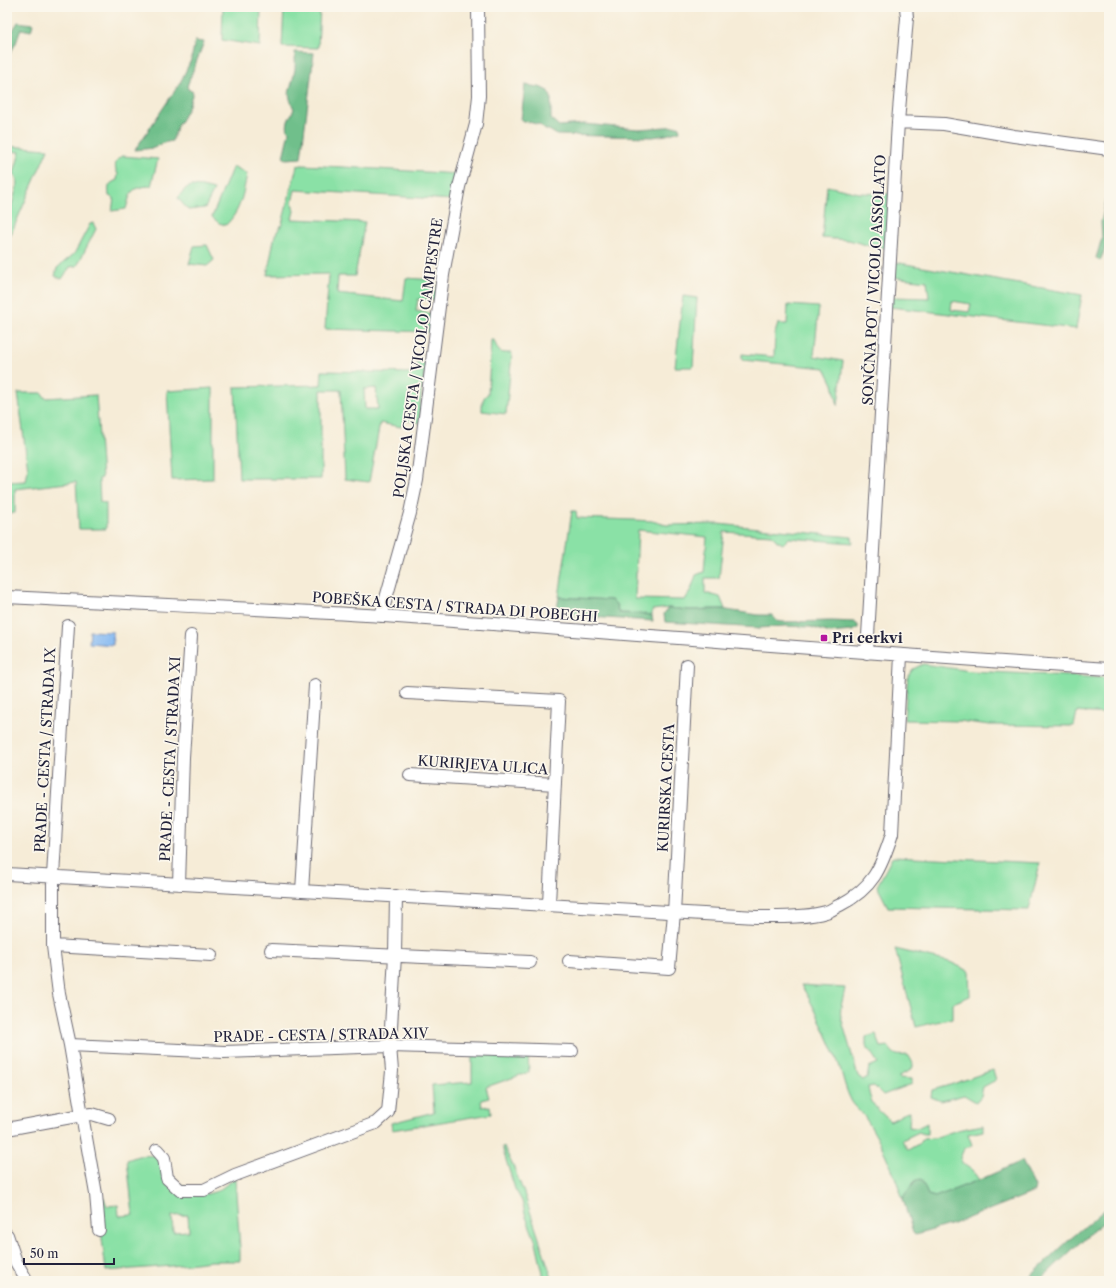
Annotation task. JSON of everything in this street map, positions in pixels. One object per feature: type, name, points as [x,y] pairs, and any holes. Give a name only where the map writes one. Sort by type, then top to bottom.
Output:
[{"type":"street","name":"POLJSKA CESTA / VICOLO CAMPESTRE","points":[[381,616],[410,513],[415,487],[443,275],[459,188],[476,124],[478,96],[478,7]]},
{"type":"street","name":"SONČNA POT / VICOLO ASSOLATO","points":[[867,653],[906,7]]},
{"type":"street","points":[[898,122],[944,124],[1014,136],[1109,149]]},
{"type":"street","name":"POBEŠKA CESTA / STRADA DI POBEGHI","points":[[7,597],[381,616],[683,637],[867,653],[1109,668]]},
{"type":"street","name":"PRADE - CESTA / STRADA IX","points":[[68,626],[53,876],[53,946],[59,994],[70,1045],[96,1194],[99,1230]]},
{"type":"street","name":"PRADE - CESTA / STRADA XI","points":[[179,884],[183,757],[191,636]]},
{"type":"street","points":[[7,874],[756,917],[799,916],[826,912],[852,899],[869,883],[883,861],[892,834],[900,655]]},
{"type":"street","name":"KURIRSKA CESTA","points":[[569,961],[669,968],[674,913],[687,665]]},
{"type":"street","points":[[302,891],[315,685]]},
{"type":"street","points":[[407,693],[559,701],[549,904]]},
{"type":"street","name":"KURIRJEVA ULICA","points":[[410,775],[555,784]]},
{"type":"street","points":[[157,1150],[164,1158],[167,1178],[180,1190],[204,1190],[235,1175],[376,1123],[388,1112],[392,1071],[390,1046],[395,955],[396,896]]},
{"type":"street","points":[[53,946],[211,955]]},
{"type":"street","points":[[271,950],[530,962]]},
{"type":"street","name":"PRADE - CESTA / STRADA XIV","points":[[70,1045],[224,1052],[390,1046],[572,1051]]},
{"type":"street","points":[[7,1129],[92,1114],[109,1119]]},
{"type":"street","points":[[7,1235],[16,1262],[27,1281]]},
{"type":"green space","points":[[223,7],[261,7],[260,46],[222,40]]},
{"type":"green space","points":[[284,7],[320,7],[318,48],[282,47]]},
{"type":"green space","points":[[18,22],[33,24],[31,31],[21,29],[16,43],[7,59],[7,37]]},
{"type":"green space","points":[[195,41],[204,42],[187,86],[188,89],[193,92],[188,108],[172,141],[163,143],[154,148],[135,150],[180,83],[191,60]]},
{"type":"green space","points":[[295,52],[314,53],[301,158],[286,159],[283,157],[289,132],[287,126],[294,109],[289,94],[295,69]]},
{"type":"green space","points":[[525,85],[547,90],[551,97],[551,119],[559,126],[584,124],[638,129],[679,126],[680,131],[653,137],[557,135],[549,130],[545,130],[540,125],[521,120]]},
{"type":"green space","points":[[7,146],[48,149],[7,243],[7,223],[18,183],[14,173],[20,152],[7,151]]},
{"type":"green space","points":[[122,156],[158,159],[151,186],[139,187],[133,191],[126,209],[112,211],[114,198],[109,196],[109,188],[110,184],[117,180],[118,174],[116,162]]},
{"type":"green space","points":[[302,165],[458,174],[453,200],[295,190],[292,202],[294,211],[292,219],[365,222],[355,276],[338,276],[337,294],[403,301],[406,278],[436,280],[435,300],[418,299],[416,311],[434,314],[430,332],[325,329],[329,274],[267,275],[275,235],[282,224],[297,166]]},
{"type":"green space","points":[[233,166],[247,174],[243,195],[238,208],[226,225],[219,223],[212,217]]},
{"type":"green space","points":[[192,186],[214,190],[205,208],[188,210],[178,198],[186,188]]},
{"type":"green space","points":[[827,186],[859,193],[889,194],[887,248],[870,246],[849,240],[822,238]]},
{"type":"green space","points":[[1109,188],[1109,239],[1100,261],[1096,258],[1102,238],[1101,222]]},
{"type":"green space","points":[[93,223],[96,229],[77,266],[70,267],[62,279],[55,276],[57,268],[74,254],[90,224]]},
{"type":"green space","points":[[207,245],[214,260],[207,266],[189,264],[194,246]]},
{"type":"green space","points":[[894,262],[1082,295],[1076,329],[890,307],[890,297],[929,298],[927,281],[892,277]],"holes":[[[952,301],[971,304],[969,312],[951,310]]]},
{"type":"green space","points":[[683,296],[697,298],[693,367],[675,367]]},
{"type":"green space","points":[[788,305],[819,307],[814,356],[843,361],[838,406],[833,384],[825,368],[742,360],[742,354],[774,357],[775,333],[778,324],[787,324]]},
{"type":"green space","points":[[491,340],[494,340],[497,348],[501,352],[512,353],[506,414],[482,411],[483,399],[488,394]]},
{"type":"green space","points":[[417,361],[426,364],[421,393],[420,423],[405,420],[401,427],[380,423],[369,482],[345,479],[341,390],[321,390],[321,479],[239,479],[235,387],[321,385],[322,371],[416,373]],"holes":[[[376,388],[378,409],[365,409],[364,389]]]},
{"type":"green space","points":[[213,388],[213,479],[172,480],[167,391]]},
{"type":"green space","points":[[18,393],[42,393],[45,398],[96,395],[102,478],[99,479],[100,502],[106,503],[106,529],[79,529],[76,482],[15,489],[15,513],[7,514],[7,482],[26,481],[28,470]]},
{"type":"green space","points":[[572,511],[576,511],[577,518],[652,521],[666,525],[718,524],[852,537],[853,543],[789,538],[783,544],[777,541],[772,535],[724,532],[719,578],[705,578],[705,593],[720,597],[725,609],[690,610],[668,608],[652,610],[652,616],[645,614],[619,613],[616,604],[611,600],[559,597]],"holes":[[[638,530],[707,537],[704,572],[696,575],[691,590],[685,600],[635,599]]]},
{"type":"green space","points":[[559,597],[611,600],[616,604],[619,613],[645,614],[652,616],[653,621],[558,615],[557,609]]},
{"type":"green space","points":[[668,608],[690,610],[721,609],[758,615],[772,615],[777,621],[783,622],[854,622],[858,625],[858,628],[852,631],[830,633],[811,627],[785,626],[759,628],[665,622],[664,614]]},
{"type":"green space","points":[[923,664],[971,671],[1109,678],[1109,714],[1077,712],[1074,726],[990,725],[959,721],[904,720],[908,676],[913,669]]},
{"type":"green space","points":[[893,856],[1040,863],[1029,910],[888,907],[877,886]]},
{"type":"green space","points":[[895,949],[950,962],[969,971],[970,996],[953,1003],[953,1018],[916,1027]]},
{"type":"green space","points":[[801,985],[845,988],[841,1006],[841,1017],[858,1076],[863,1080],[867,1079],[869,1067],[878,1063],[866,1045],[866,1037],[876,1034],[881,1047],[888,1046],[896,1055],[908,1055],[913,1063],[913,1066],[910,1070],[899,1076],[899,1078],[912,1079],[912,1084],[883,1095],[874,1086],[868,1087],[873,1103],[890,1121],[910,1112],[909,1127],[917,1128],[927,1123],[927,1134],[919,1132],[902,1140],[908,1150],[923,1139],[934,1138],[957,1130],[983,1125],[983,1131],[968,1134],[972,1145],[964,1149],[960,1158],[963,1164],[972,1170],[979,1180],[935,1197],[928,1195],[921,1179],[912,1184],[903,1199],[891,1167],[876,1135],[863,1114],[853,1104],[830,1042]]},
{"type":"green space","points":[[472,1051],[528,1054],[529,1072],[486,1087],[489,1098],[481,1100],[482,1107],[490,1106],[491,1114],[392,1130],[391,1123],[434,1112],[432,1085],[472,1082]]},
{"type":"green space","points":[[993,1070],[996,1080],[983,1087],[981,1096],[976,1102],[964,1095],[941,1101],[931,1097],[932,1090]]},
{"type":"green space","points":[[502,1147],[504,1147],[524,1193],[553,1281],[539,1281],[543,1277],[543,1273],[536,1242],[526,1217],[522,1201],[515,1189]]},
{"type":"green space","points":[[163,1155],[170,1181],[207,1194],[218,1191],[235,1178],[240,1261],[211,1261],[172,1266],[106,1271],[102,1239],[100,1198],[104,1198],[107,1206],[118,1205],[119,1216],[133,1215],[127,1160],[138,1156]],"holes":[[[188,1215],[189,1231],[173,1232],[172,1216]]]},
{"type":"green space","points":[[1022,1161],[1035,1187],[1034,1192],[953,1224],[915,1235],[913,1233],[903,1199],[916,1180],[921,1179],[928,1195],[935,1197]]},
{"type":"green space","points":[[1109,1206],[1109,1218],[1090,1233],[1039,1281],[1026,1281],[1069,1240]]},
{"type":"water","points":[[90,631],[113,632],[113,645],[89,643]]},
{"type":"place","name":"Pri cerkvi","points":[[824,638]]}]
